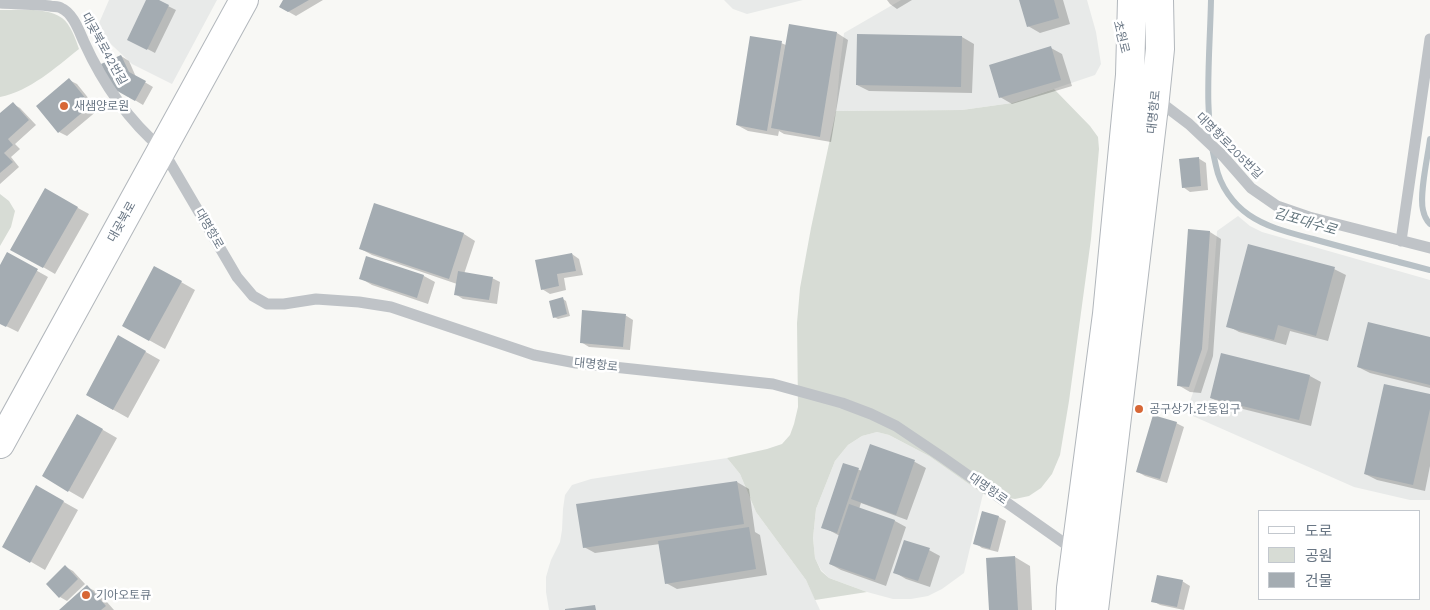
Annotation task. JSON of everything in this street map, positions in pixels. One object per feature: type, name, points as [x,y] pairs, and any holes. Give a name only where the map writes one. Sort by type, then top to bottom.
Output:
[{"type":"main road","name":"대곶북로","points":[[0,444],[244,0]]},
{"type":"main road","name":"초원로","points":[[1112,0],[1130,75]]},
{"type":"main road","name":"대명항로","points":[[1091,609],[1076,551],[1107,314],[1130,75],[1132,0]]},
{"type":"main road","name":"대명항로","points":[[1091,609],[1142,214],[1155,98],[1160,49],[1159,0]]},
{"type":"lane","name":"대곶북로42번길","points":[[0,3],[60,4],[71,16],[111,92],[144,134],[162,149]]},
{"type":"lane","points":[[1401,241],[1430,38]]},
{"type":"lane","name":"대명항로205번길","points":[[1155,98],[1190,124],[1223,156],[1251,188],[1276,206],[1309,217],[1430,248]]},
{"type":"lane","name":"대명항로","points":[[162,149],[238,278],[253,296],[267,304],[284,304],[316,299],[391,307],[534,355],[576,363],[773,384],[842,403],[896,426],[1076,551]]},
{"type":"shaded area","points":[[109,0],[217,0],[172,84],[132,64],[96,30]]},
{"type":"shaded area","points":[[724,0],[803,0],[747,14],[733,9]]},
{"type":"shaded area","points":[[901,0],[1087,0],[1096,32],[1101,64],[1095,75],[1012,103],[962,110],[836,111],[844,33]]},
{"type":"shaded area","points":[[1238,216],[1250,226],[1262,232],[1430,280],[1430,500],[1410,500],[1354,487],[1186,413],[1208,349],[1217,231]]},
{"type":"shaded area","points":[[877,432],[889,435],[929,456],[983,494],[964,573],[942,589],[928,596],[911,599],[893,599],[867,592],[829,578],[821,570],[815,558],[813,538],[816,509],[835,461],[848,445],[862,436]]},
{"type":"shaded area","points":[[727,458],[740,474],[756,512],[806,580],[820,610],[549,610],[546,577],[551,560],[560,542],[565,495],[572,485],[591,479]]},
{"type":"green space","points":[[0,10],[32,10],[56,14],[68,24],[79,49],[32,84],[22,90],[0,97]]},
{"type":"green space","points":[[1054,89],[1090,126],[1098,137],[1099,149],[1091,239],[1069,401],[1060,455],[1052,474],[1041,488],[1029,496],[1015,499],[983,494],[929,456],[889,435],[877,432],[862,436],[848,445],[835,461],[816,509],[813,538],[815,558],[821,571],[829,578],[867,592],[815,600],[806,580],[756,512],[740,474],[727,458],[782,444],[790,435],[794,424],[798,407],[797,323],[800,288],[836,111],[962,110],[1012,103]]},
{"type":"green space","points":[[0,194],[9,201],[15,211],[11,227],[0,246]]},
{"type":"building","points":[[146,0],[159,0],[169,5],[147,50],[127,40]]},
{"type":"building","points":[[283,0],[309,0],[288,12],[279,7]]},
{"type":"building","points":[[1019,0],[1054,0],[1059,18],[1027,27]]},
{"type":"building","points":[[789,24],[837,32],[820,137],[771,128]]},
{"type":"building","points":[[857,34],[962,36],[961,87],[856,85]]},
{"type":"building","points":[[750,36],[782,41],[767,131],[736,125]]},
{"type":"building","points":[[1051,46],[1061,80],[999,98],[989,65]]},
{"type":"building","points":[[121,55],[129,72],[146,81],[135,101],[112,88],[101,64]]},
{"type":"building","name":"새샘양로원","points":[[69,78],[91,105],[58,133],[36,106]]},
{"type":"building","points":[[13,102],[29,120],[8,139],[13,145],[4,153],[13,162],[0,173],[0,113]]},
{"type":"building","points":[[1199,157],[1201,186],[1182,188],[1179,159]]},
{"type":"building","points":[[45,188],[78,207],[43,268],[10,250]]},
{"type":"building","points":[[374,203],[464,233],[449,279],[359,249]]},
{"type":"building","points":[[1188,229],[1210,231],[1202,349],[1189,387],[1177,386]]},
{"type":"building","points":[[1248,244],[1335,267],[1316,336],[1278,325],[1274,340],[1226,327]]},
{"type":"building","points":[[7,252],[38,269],[6,327],[0,324],[0,265]]},
{"type":"building","points":[[572,253],[576,271],[557,274],[559,286],[541,290],[535,260]]},
{"type":"building","points":[[366,256],[424,275],[417,298],[359,279]]},
{"type":"building","points":[[154,266],[182,281],[149,341],[122,326]]},
{"type":"building","points":[[458,271],[493,277],[489,300],[454,295]]},
{"type":"building","points":[[563,297],[567,314],[553,318],[549,301]]},
{"type":"building","points":[[582,310],[626,314],[623,347],[580,343]]},
{"type":"building","points":[[1368,322],[1430,337],[1430,385],[1357,367]]},
{"type":"building","points":[[118,335],[146,351],[113,410],[86,395]]},
{"type":"building","points":[[1221,353],[1310,375],[1299,420],[1210,398]]},
{"type":"building","points":[[1384,384],[1430,394],[1430,409],[1413,485],[1364,474]]},
{"type":"building","points":[[77,414],[103,429],[68,492],[42,476]]},
{"type":"building","points":[[1153,415],[1177,422],[1160,479],[1136,472]]},
{"type":"building","points":[[870,444],[915,460],[896,515],[851,499]]},
{"type":"building","points":[[843,463],[859,468],[837,533],[821,528]]},
{"type":"building","points":[[737,481],[744,524],[583,548],[576,504]]},
{"type":"building","points":[[36,485],[64,501],[30,563],[2,547]]},
{"type":"building","points":[[849,504],[895,520],[875,580],[829,564]]},
{"type":"building","points":[[982,511],[999,516],[990,549],[973,544]]},
{"type":"building","points":[[749,527],[756,569],[665,584],[658,541]]},
{"type":"building","points":[[904,540],[930,548],[918,581],[893,573]]},
{"type":"building","points":[[1015,556],[1018,610],[989,610],[986,558]]},
{"type":"building","points":[[65,565],[78,579],[59,598],[46,584]]},
{"type":"building","points":[[1157,575],[1183,580],[1177,607],[1151,602]]},
{"type":"building","name":"기아오토큐","points":[[87,585],[106,606],[101,610],[59,610]]},
{"type":"building","points":[[595,605],[596,610],[565,610],[565,609]]},
{"type":"waterway","name":"김포대수로","points":[[1211,0],[1208,105],[1212,147],[1221,181],[1233,200],[1249,215],[1280,230],[1430,270]]},
{"type":"waterway","points":[[1430,139],[1422,203],[1425,216],[1430,224]]},
{"type":"place","name":"새샘양로원","points":[[64,106]]},
{"type":"place","name":"공구상가.간동입구","points":[[1139,409]]},
{"type":"place","name":"기아오토큐","points":[[86,595]]}]
